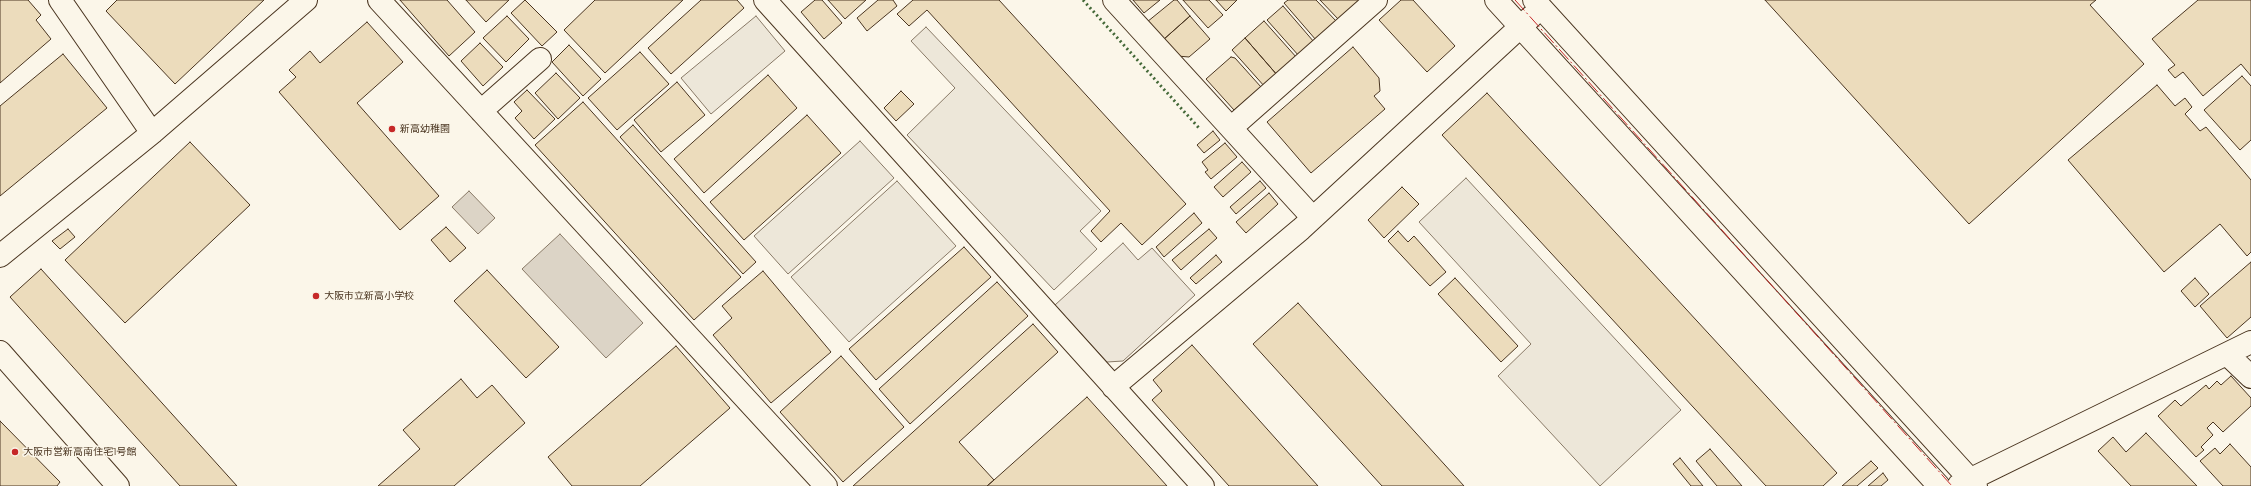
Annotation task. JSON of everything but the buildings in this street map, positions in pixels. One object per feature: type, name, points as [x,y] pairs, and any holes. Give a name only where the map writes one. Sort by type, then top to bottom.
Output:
[{"type":"street","points":[[60,0],[152,133]]},
{"type":"street","points":[[0,256],[152,133],[306,0]]},
{"type":"street","points":[[379,0],[826,486]]},
{"type":"street","points":[[765,0],[1112,387],[1203,486]]},
{"type":"street","points":[[1114,0],[1313,218]]},
{"type":"street","points":[[1230,128],[1376,0]]},
{"type":"street","points":[[1496,0],[1939,486]]},
{"type":"street","points":[[1112,387],[1313,218],[1520,26],[1542,3],[1968,484],[2251,342]]},
{"type":"street","points":[[482,111],[540,59]]},
{"type":"street","points":[[0,352],[118,486]]},
{"type":"street","points":[[2227,354],[2251,377]]},
{"type":"shaded area","points":[[756,16],[785,51],[711,114],[681,78]]},
{"type":"shaded area","points":[[926,27],[1101,211],[1080,231],[1097,249],[1054,290],[907,135],[955,88],[911,41]]},
{"type":"shaded area","points":[[860,141],[894,178],[788,274],[754,236]]},
{"type":"shaded area","points":[[1466,178],[1681,410],[1600,486],[1498,376],[1531,344],[1419,222]]},
{"type":"shaded area","points":[[897,181],[956,246],[849,342],[791,277]]},
{"type":"shaded area","points":[[469,191],[495,218],[478,234],[452,207]]},
{"type":"shaded area","points":[[560,234],[643,323],[606,358],[522,269]]},
{"type":"shaded area","points":[[1123,243],[1138,260],[1152,248],[1195,295],[1123,361],[1107,362],[1055,305]]},
{"type":"hedge","points":[[1083,0],[1199,128]]},
{"type":"power","points":[[1515,0],[1952,486]]},
{"type":"place","name":"新高幼稚園","points":[[392,129]]},
{"type":"place","name":"大阪市立新高小学校","points":[[316,296]]},
{"type":"place","name":"大阪市営新高南住宅1号館","points":[[15,452]]}]
